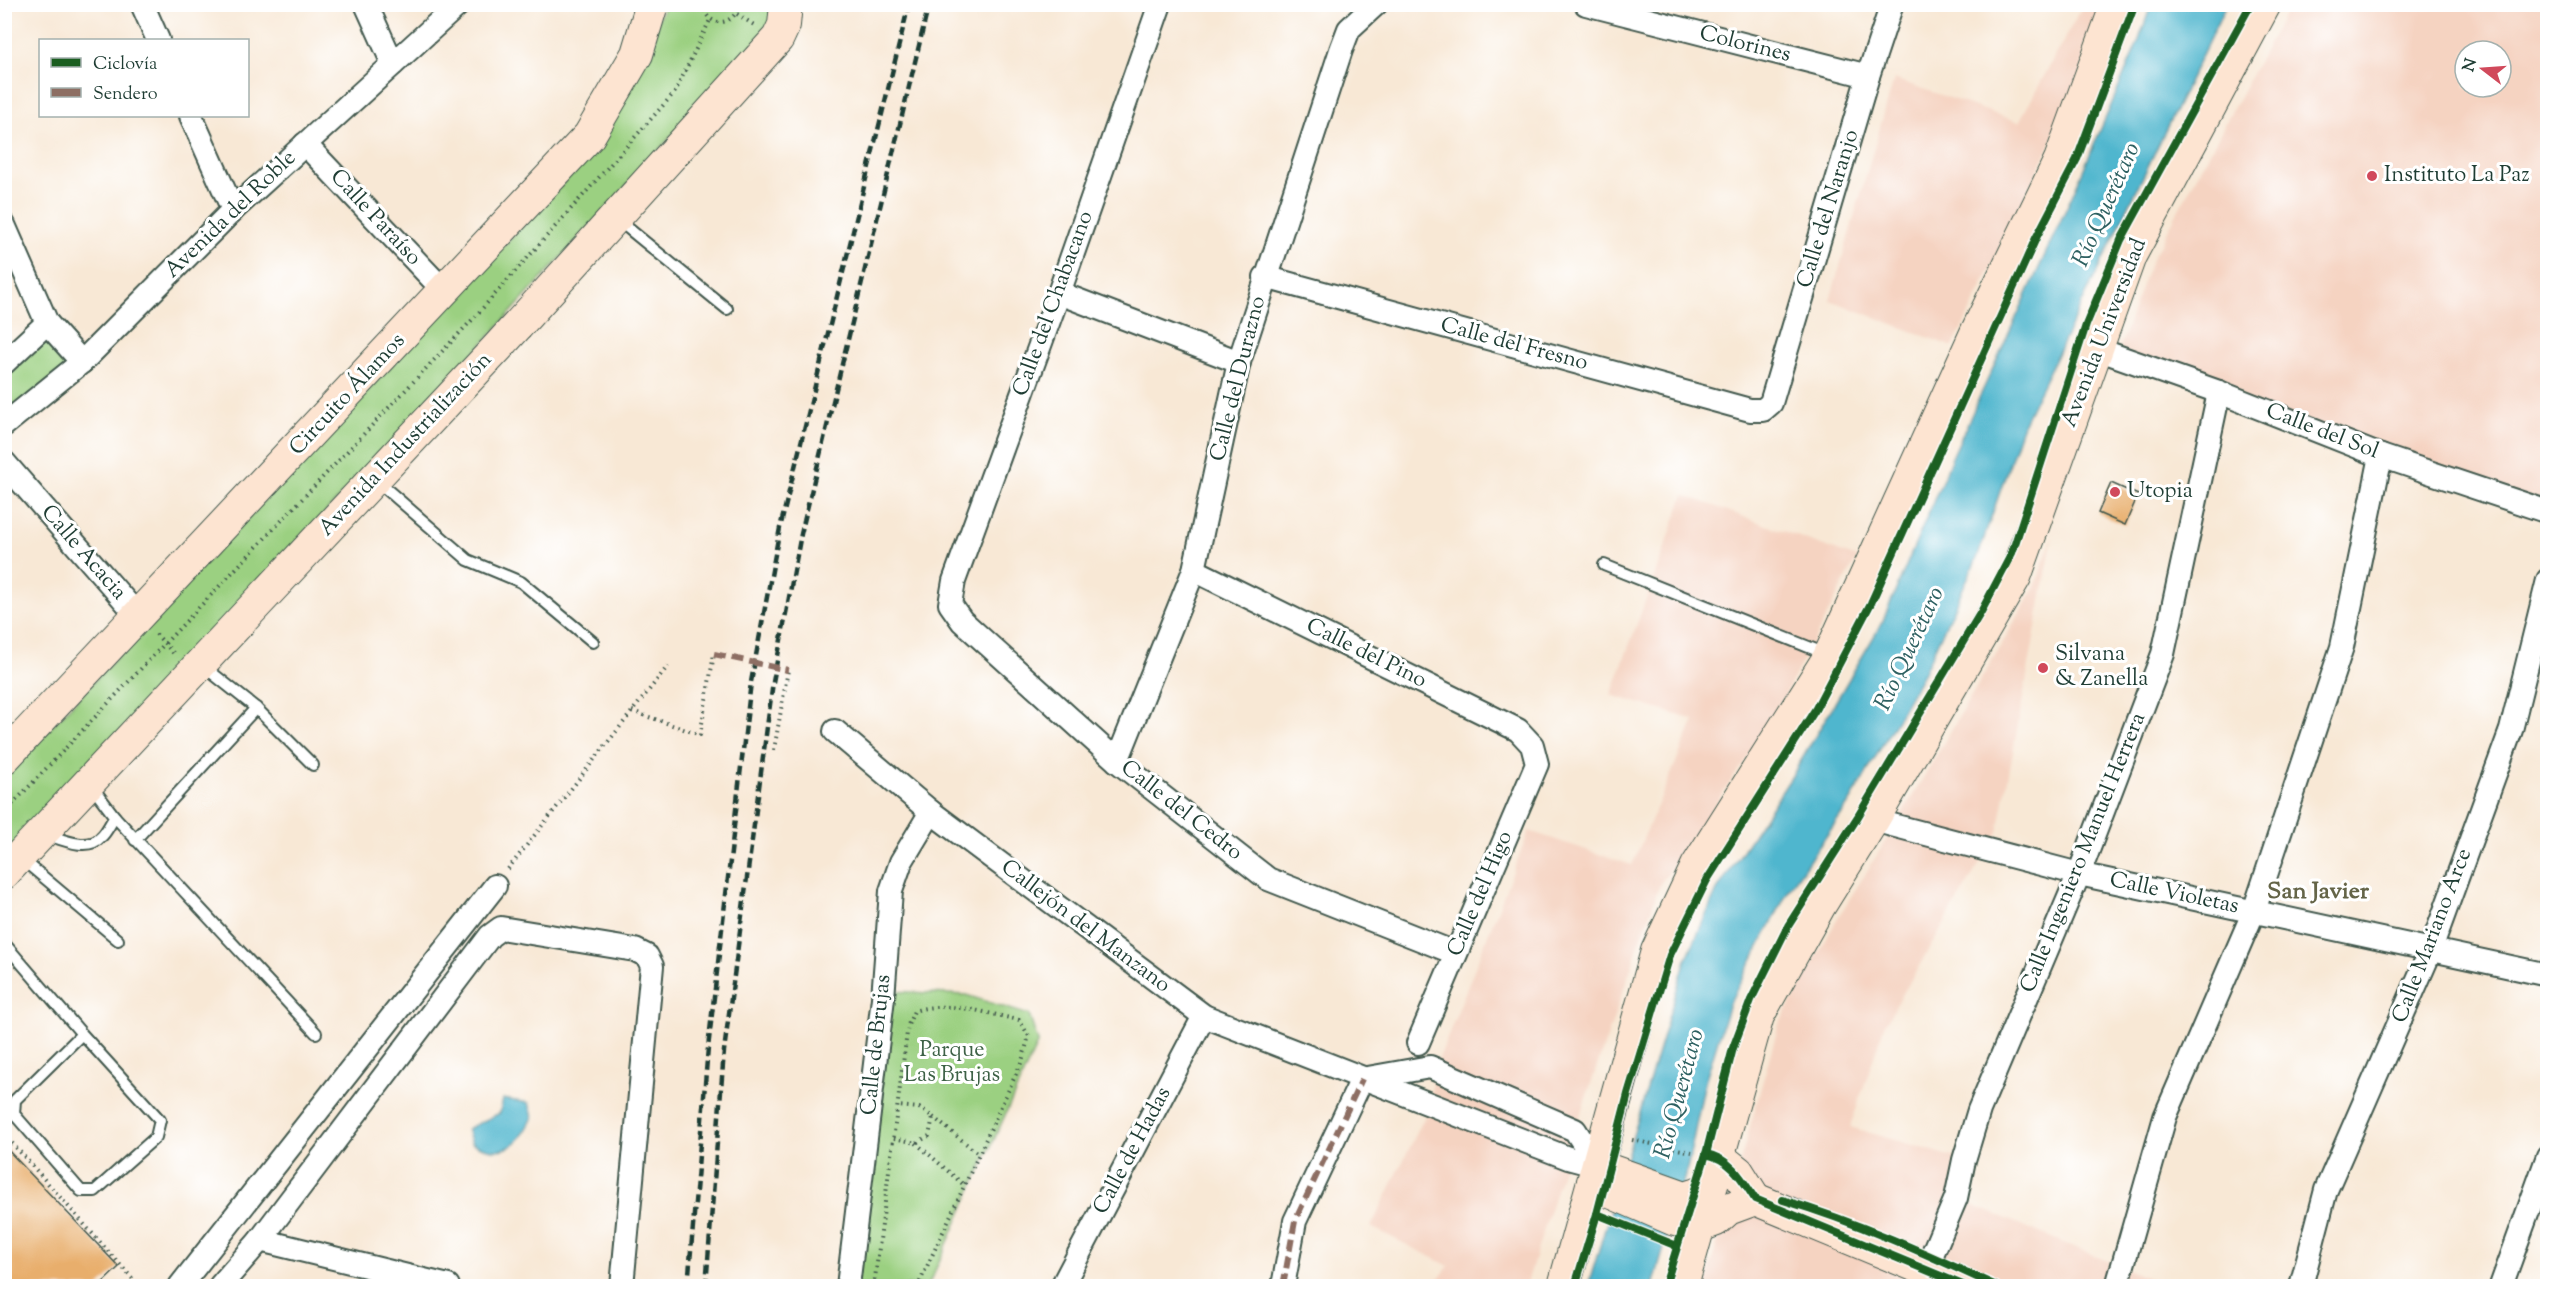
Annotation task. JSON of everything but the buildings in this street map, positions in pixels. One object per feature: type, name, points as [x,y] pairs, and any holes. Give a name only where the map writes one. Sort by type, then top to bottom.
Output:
[{"type":"main road","name":"Circuito Álamos","points":[[4,759],[445,292],[589,136],[637,54],[652,4]]},
{"type":"main road","name":"Avenida Industrialización","points":[[12,865],[375,478],[778,38],[784,25],[786,4]]},
{"type":"main road","points":[[1564,1287],[1606,1186],[1608,1122],[1657,951],[1697,866],[1830,656],[1976,333],[2060,160],[2117,4]]},
{"type":"main road","name":"Avenida Universidad","points":[[1682,1287],[1685,1214],[1708,1165],[1758,1016],[1820,905],[1873,820],[2015,578],[2130,256],[2265,4]]},
{"type":"main road","points":[[1708,1165],[1738,1172],[1755,1199],[1965,1287]]},
{"type":"main road","points":[[1606,1186],[1685,1214],[1716,1220],[1728,1209],[1755,1199]]},
{"type":"street","points":[[142,4],[158,39]]},
{"type":"street","points":[[366,4],[393,64]]},
{"type":"street","name":"Avenida del Roble","points":[[4,425],[82,362],[233,210],[459,4]]},
{"type":"street","name":"Calle del Chabacano","points":[[951,604],[954,581],[1059,294],[1160,4]]},
{"type":"street","name":"Calle del Durazno","points":[[1117,761],[1194,570],[1239,362],[1265,277],[1349,29],[1376,4]]},
{"type":"street","name":"Colorines","points":[[1586,4],[1868,76]]},
{"type":"street","name":"Calle del Naranjo","points":[[1763,410],[1771,403],[1868,76],[1892,4]]},
{"type":"street","points":[[191,117],[233,210]]},
{"type":"street","name":"Calle Paraíso","points":[[305,144],[445,292]]},
{"type":"street","points":[[4,225],[47,323],[82,362]]},
{"type":"street","name":"Calle del Fresno","points":[[1265,277],[1750,410],[1763,410]]},
{"type":"street","points":[[1059,294],[1239,362]]},
{"type":"street","points":[[4,363],[47,323]]},
{"type":"street","name":"Calle del Sol","points":[[2097,349],[2219,392],[2381,456],[2547,512]]},
{"type":"street","name":"Calle Ingeniero Manuel Herrera","points":[[1926,1269],[1956,1198],[1964,1160],[1979,1110],[2079,874],[2163,654],[2219,392]]},
{"type":"street","points":[[2117,1287],[2165,1117],[2253,911],[2342,647],[2381,456]]},
{"type":"street","name":"Calle Acacia","points":[[4,462],[139,617]]},
{"type":"street","name":"Calle del Pino","points":[[1194,570],[1518,730],[1532,746]]},
{"type":"street","name":"Calle Mariano Arce","points":[[2301,1287],[2326,1190],[2430,952],[2511,730],[2547,580]]},
{"type":"street","name":"Calle del Cedro","points":[[951,604],[962,621],[1117,761],[1268,879],[1455,952]]},
{"type":"street","name":"Callejón del Manzano","points":[[835,731],[931,812],[1204,1016],[1568,1158],[1606,1186]]},
{"type":"street","name":"Calle del Higo","points":[[1418,1043],[1537,764],[1532,746]]},
{"type":"street","name":"Calle de Brujas","points":[[848,1287],[884,991],[891,891],[901,862],[931,812]]},
{"type":"street","name":"Calle Violetas","points":[[1873,820],[2079,874],[2430,952],[2547,975]]},
{"type":"street","points":[[180,1287],[495,886]]},
{"type":"street","points":[[220,1287],[260,1240],[490,936],[501,928],[635,950],[647,956],[652,966],[622,1287]]},
{"type":"street","name":"Calle de Hadas","points":[[1062,1287],[1204,1016]]},
{"type":"street","points":[[1283,1287],[1295,1221],[1362,1079],[1430,1067],[1575,1130],[1606,1186]]},
{"type":"street","points":[[2501,1287],[2547,1156]]},
{"type":"street","points":[[260,1240],[447,1287]]},
{"type":"lane","points":[[615,218],[726,309]]},
{"type":"lane","points":[[375,478],[468,560],[521,582],[593,642]]},
{"type":"lane","points":[[1604,565],[1830,656]]},
{"type":"lane","points":[[197,668],[256,708],[313,765]]},
{"type":"lane","points":[[135,840],[256,708]]},
{"type":"lane","points":[[89,782],[135,840],[316,1033]]},
{"type":"lane","points":[[42,833],[71,843],[84,844],[100,839],[115,817]]},
{"type":"lane","points":[[12,865],[118,940]]},
{"type":"lane","points":[[4,943],[160,1120],[156,1137],[95,1191],[81,1191],[14,1114],[15,1100],[82,1034]]},
{"type":"path","points":[[703,4],[704,12],[710,20],[720,23],[729,21],[737,14],[739,4]]},
{"type":"path","points":[[4,813],[472,320],[675,92],[710,20]]},
{"type":"path","points":[[139,617],[165,644],[197,668]]},
{"type":"path","points":[[632,711],[700,735],[714,654]]},
{"type":"path","points":[[495,886],[668,666]]},
{"type":"path","points":[[774,750],[788,669]]},
{"type":"path","points":[[874,1287],[908,1025],[914,1011],[928,1006],[963,1008],[1019,1020],[1029,1036],[1022,1061],[918,1287]]},
{"type":"path","points":[[898,1106],[919,1108],[979,1154]]},
{"type":"path","points":[[916,1143],[929,1136],[933,1117]]},
{"type":"path","points":[[4,1134],[139,1287]]},
{"type":"path","points":[[894,1138],[916,1143],[964,1186]]},
{"type":"path","points":[[1626,1138],[1708,1165]]},
{"type":"shaded area","points":[[2083,5],[2106,5],[2090,62],[1953,347],[1830,300],[1894,79],[2019,122]]},
{"type":"shaded area","name":"Instituto La Paz","points":[[2289,5],[2547,5],[2547,512],[2117,356],[2149,265]]},
{"type":"shaded area","points":[[1684,495],[1857,558],[1767,729],[1660,884],[1575,1130],[1526,1286],[1433,1286],[1449,1266],[1371,1227],[1426,1114],[1438,1061],[1529,831],[1632,865],[1694,720],[1611,695]]},
{"type":"shaded area","points":[[2053,536],[1998,832],[1885,1024],[1850,1127],[1964,1160],[1956,1198],[2167,1286],[1705,1286],[1779,1024],[1839,916],[1895,826],[2035,587]]},
{"type":"green space","points":[[665,5],[774,5],[770,28],[453,376],[5,855],[4,777],[597,147]]},
{"type":"green space","points":[[47,323],[82,362],[5,425],[5,363]]},
{"type":"green space","name":"Parque Las Brujas","points":[[891,991],[966,995],[1029,1015],[1038,1042],[928,1286],[856,1286]]},
{"type":"water","name":"Río Querétaro","points":[[2151,5],[2226,5],[2022,427],[1978,556],[1924,672],[1850,802],[1790,888],[1729,1004],[1704,1086],[1688,1165],[1653,1286],[1588,1286],[1685,962],[1717,890],[1792,776],[1882,623],[1953,455],[2072,196],[2139,40]]},
{"type":"water","points":[[503,1099],[529,1103],[533,1117],[522,1136],[516,1143],[501,1150],[483,1148],[472,1143],[467,1129],[500,1113]]},
{"type":"railway","points":[[688,1286],[708,1048],[751,682],[780,528],[909,4]]},
{"type":"railway","points":[[706,1286],[724,1051],[773,682],[801,534],[929,4]]},
{"type":"marked path","points":[[714,654],[788,670]]},
{"type":"marked path","points":[[1283,1286],[1295,1221],[1362,1079]]},
{"type":"cycle path","points":[[1575,1286],[1597,1214],[1628,1094],[1670,955],[1707,880],[1815,710],[1871,603],[2036,238],[2077,159],[2135,4]]},
{"type":"cycle path","points":[[1665,1286],[1706,1154],[1733,1048],[1751,1000],[1788,926],[1857,818],[1981,612],[2012,553],[2086,325],[2121,240],[2251,4]]},
{"type":"cycle path","points":[[1706,1154],[1729,1165],[1755,1199],[1965,1286]]},
{"type":"cycle path","points":[[1783,1200],[1865,1228],[1996,1286]]},
{"type":"cycle path","points":[[1597,1214],[1677,1246]]},
{"type":"place","name":"Instituto La Paz","points":[[2372,176]]},
{"type":"place","name":"Utopia","points":[[2115,492]]},
{"type":"place","name":"Silvana & Zanella","points":[[2043,668]]},
{"type":"district","name":"San Javier","points":[[2318,892]]}]
